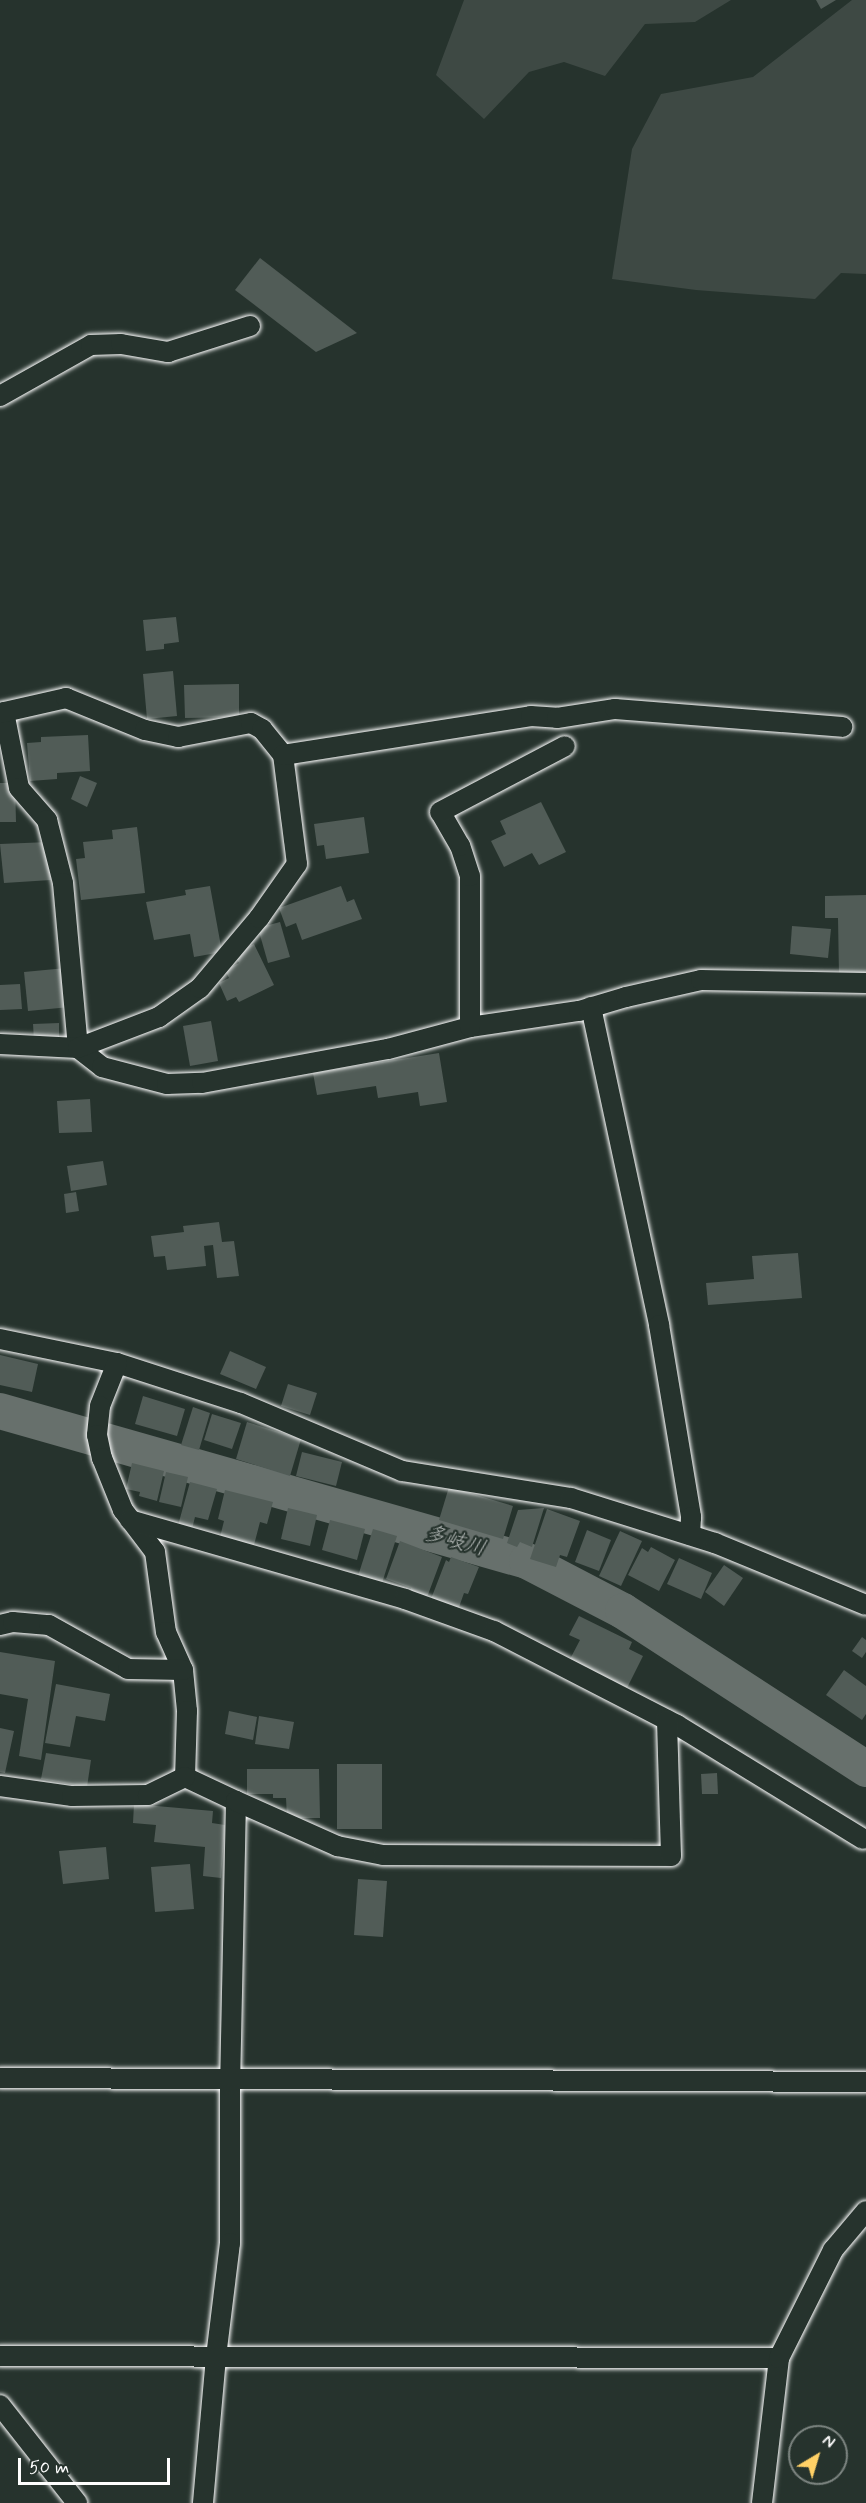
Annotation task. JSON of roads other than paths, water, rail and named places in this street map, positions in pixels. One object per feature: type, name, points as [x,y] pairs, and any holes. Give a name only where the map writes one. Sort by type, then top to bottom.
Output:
[{"type":"street","points":[[0,396],[91,345],[121,344],[168,352],[250,326]]},
{"type":"street","points":[[0,1044],[78,1048],[159,1017],[200,988],[259,918],[297,864],[283,755],[262,729],[252,723],[178,737],[145,730],[66,698],[2,712],[19,788],[47,820],[63,883],[78,1048],[102,1067],[167,1084],[202,1083],[388,1049],[470,1027],[579,1011],[700,980],[866,983]]},
{"type":"street","points":[[283,755],[531,716],[557,718],[615,710],[842,727]]},
{"type":"street","points":[[470,1027],[470,876],[460,846],[440,812],[565,746]]},
{"type":"street","points":[[591,1007],[659,1325],[691,1517],[690,1535]]},
{"type":"street","points":[[0,1340],[117,1363],[241,1403],[402,1471],[571,1498],[690,1535],[866,1605]]},
{"type":"street","points":[[117,1363],[100,1406],[97,1435],[102,1458],[123,1510],[155,1552],[166,1632],[183,1670],[188,1711],[185,1777]]},
{"type":"street","points":[[130,1520],[394,1596],[494,1631],[667,1720],[863,1839]]},
{"type":"street","points":[[0,1625],[13,1622],[49,1625],[128,1669],[183,1670]]},
{"type":"street","points":[[185,1777],[337,1846],[383,1855],[671,1856],[667,1720]]},
{"type":"street","points":[[0,1786],[72,1796],[148,1796],[185,1777]]},
{"type":"street","points":[[203,2503],[216,2357],[230,2243],[230,2080],[236,1801]]},
{"type":"street","points":[[0,2078],[866,2082]]},
{"type":"street","points":[[762,2503],[779,2358],[833,2250],[866,2211]]},
{"type":"street","points":[[0,2356],[779,2358]]},
{"type":"street","points":[[0,2405],[77,2503]]},
{"type":"waterway","name":"多岐川","points":[[0,1411],[527,1561],[623,1611],[866,1769]]}]
